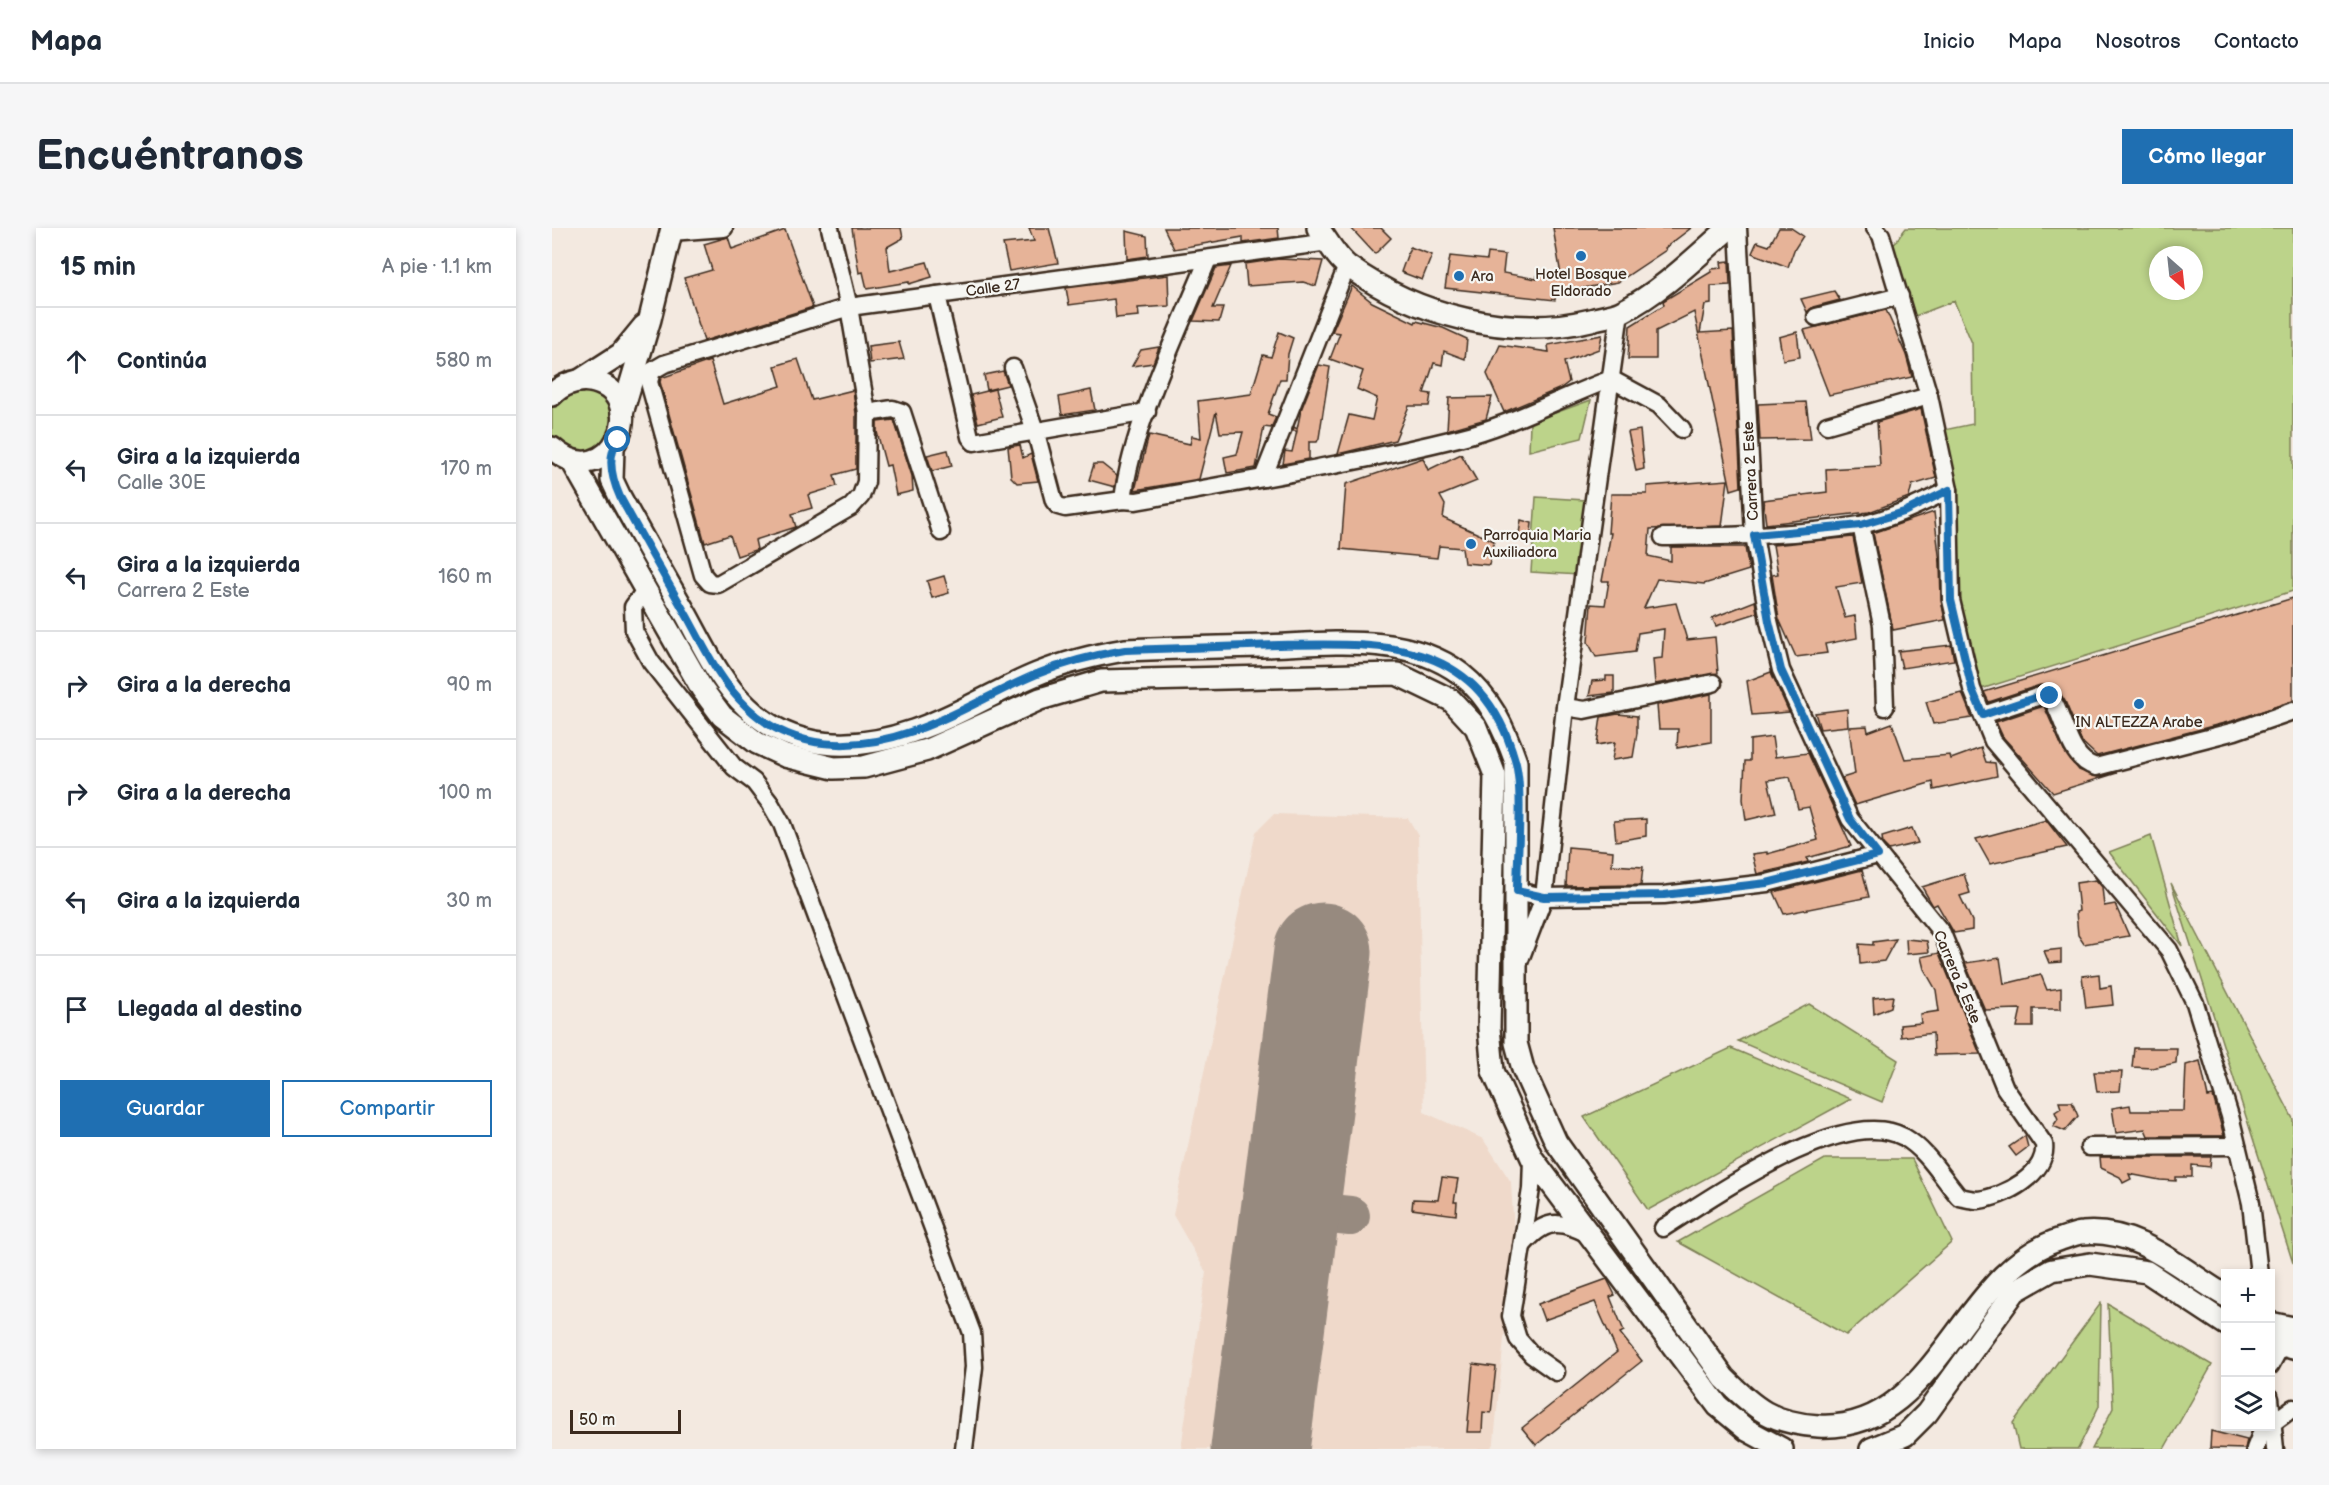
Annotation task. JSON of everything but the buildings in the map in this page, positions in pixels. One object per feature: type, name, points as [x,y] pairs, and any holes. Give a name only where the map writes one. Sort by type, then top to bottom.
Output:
[{"type":"main road","points":[[1324,235],[1347,266],[1389,292],[1450,315],[1499,326],[1572,324],[1620,312],[1697,257],[1729,228]]},
{"type":"main road","points":[[671,230],[650,319],[622,413],[622,431],[613,448],[612,480],[718,671],[746,706],[774,727],[789,735],[827,744],[848,746],[881,740],[914,731],[1063,664],[1125,650],[1359,643],[1401,648],[1428,657],[1460,674],[1487,699],[1516,762],[1518,788],[1516,1043],[1532,1094],[1556,1142],[1724,1378],[1754,1407],[1794,1424],[1836,1427],[1875,1414],[1913,1388],[1932,1367],[1969,1314],[2013,1266],[2045,1244],[2082,1233],[2115,1235],[2141,1244],[2166,1256],[2221,1291]]},
{"type":"main road","points":[[563,384],[621,354],[650,319]]},
{"type":"main road","points":[[563,384],[602,385],[618,402],[622,413]]},
{"type":"main road","points":[[552,448],[573,461],[702,689],[722,716],[757,743],[785,756],[834,768],[864,767],[927,750],[1040,699],[1101,681],[1397,674],[1451,700],[1476,728],[1495,775],[1489,1028],[1493,1071],[1532,1158],[1718,1406],[1747,1430],[1782,1449]]},
{"type":"main road","points":[[573,461],[595,460],[613,448]]},
{"type":"main road","points":[[1871,1449],[1905,1435],[1927,1413],[2015,1291],[2052,1270],[2090,1264],[2148,1272],[2224,1323]]},
{"type":"main road","points":[[2275,1328],[2285,1340]]},
{"type":"street","points":[[671,230],[724,228]]},
{"type":"street","points":[[830,228],[849,307],[867,413],[893,409],[902,412],[942,532]]},
{"type":"street","name":"Carrera 2 Este","points":[[1663,1228],[1756,1171],[1815,1142],[1845,1132],[1882,1130],[1902,1136],[1925,1152],[1959,1197],[1976,1200],[1994,1197],[2026,1179],[2041,1166],[2045,1152],[2044,1144],[2006,1088],[1942,933],[1850,819],[1781,670],[1769,621],[1754,535],[1738,228]]},
{"type":"street","points":[[1875,228],[1881,235],[1929,396],[1949,490],[1951,600],[1972,689],[1993,741],[2169,950],[2195,1003],[2237,1146],[2251,1203],[2258,1265]]},
{"type":"street","name":"Calle 27","points":[[867,413],[867,482],[861,496],[851,507],[718,584],[710,583],[703,575],[649,382],[652,370],[664,364],[849,307],[1208,258],[1324,235]]},
{"type":"street","points":[[1123,500],[1125,485],[1147,412],[1208,258]]},
{"type":"street","points":[[1263,478],[1347,266]]},
{"type":"street","points":[[937,296],[970,437],[980,443],[1147,412]]},
{"type":"street","points":[[1816,317],[1900,296]]},
{"type":"street","points":[[1516,968],[1544,897],[1565,707],[1620,312]]},
{"type":"street","points":[[1013,369],[1036,433],[1054,501],[1058,506],[1123,500],[1136,501],[1459,438],[1524,418],[1567,395],[1611,379],[1659,405],[1682,429]]},
{"type":"street","points":[[1827,424],[1929,396]]},
{"type":"street","points":[[1663,537],[1754,535],[1861,525],[1904,512],[1949,490]]},
{"type":"street","points":[[1861,525],[1882,625],[1885,707]]},
{"type":"street","points":[[646,589],[633,607],[634,631],[651,662],[734,766],[754,782],[782,824],[972,1333],[974,1367],[964,1449]]},
{"type":"street","points":[[1565,707],[1584,710],[1713,683]]},
{"type":"street","points":[[1983,715],[2043,695],[2050,696],[2057,707],[2074,749],[2084,764],[2096,767],[2235,731],[2293,711]]},
{"type":"street","points":[[1517,891],[1544,897],[1664,895],[1767,883],[1878,855]]},
{"type":"street","points":[[2089,1148],[2237,1146]]},
{"type":"street","points":[[1532,1158],[1532,1189],[1511,1316],[1518,1339],[1532,1355],[1556,1372]]},
{"type":"street","points":[[1522,1246],[1542,1227],[1555,1223],[1565,1223],[1589,1234]]},
{"type":"street","points":[[2275,1359],[2285,1340]]},
{"type":"street","points":[[2275,1412],[2293,1408]]},
{"type":"street","points":[[2255,1449],[2262,1431]]},
{"type":"street","points":[[2272,1431],[2275,1449]]},
{"type":"shaded area","points":[[1274,814],[1408,818],[1418,835],[1424,1112],[1483,1139],[1511,1182],[1514,1234],[1494,1442],[1490,1449],[1181,1449],[1206,1272],[1173,1215],[1256,832]]},
{"type":"green space","points":[[1906,228],[2293,228],[2293,591],[1978,690],[1957,609],[1944,430],[1973,424],[1972,343],[1954,301],[1910,318],[1889,250]]},
{"type":"green space","points":[[590,384],[621,414],[599,456],[552,445],[552,398]]},
{"type":"green space","points":[[1591,400],[1582,438],[1529,451],[1530,422]]},
{"type":"green space","points":[[1536,497],[1585,500],[1579,575],[1531,572]]},
{"type":"green space","points":[[2151,836],[2182,946],[2109,852]]},
{"type":"green space","points":[[2171,883],[2293,1119],[2293,1263]]},
{"type":"green space","points":[[1809,1004],[1898,1060],[1882,1102],[1738,1041]]},
{"type":"green space","points":[[1731,1048],[1851,1099],[1648,1210],[1584,1117]]},
{"type":"green space","points":[[1825,1159],[1912,1159],[1952,1242],[1846,1335],[1678,1242]]},
{"type":"green space","points":[[2101,1303],[2099,1406],[2078,1449],[2019,1449],[2013,1423]]},
{"type":"green space","points":[[2108,1304],[2212,1365],[2164,1449],[2092,1449],[2113,1408]]},
{"type":"taxiway","points":[[1290,1210],[1350,1216]]},
{"type":"runway","points":[[1260,1449],[1323,952]]},
{"type":"place","name":"Hotel Bosque Eldorado","points":[[1581,256]]},
{"type":"place","name":"Ara","points":[[1459,276]]},
{"type":"place","name":"Parroquia Maria Auxiliadora","points":[[1471,544]]},
{"type":"place","name":"IN ALTEZZA Arabe","points":[[2139,704]]},
{"type":"route","points":[[618,440],[613,448],[612,480],[718,671],[746,706],[767,723],[789,735],[817,743],[848,746],[881,740],[914,731],[1036,674],[1063,664],[1089,656],[1125,650],[1359,643],[1401,648],[1428,657],[1460,674],[1487,699],[1516,762],[1517,891],[1544,897],[1664,895],[1767,883],[1878,855],[1850,819],[1781,670],[1769,621],[1754,535],[1861,525],[1904,512],[1949,490],[1951,600],[1972,689],[1983,715],[2024,700],[2043,695],[2050,696]]}]
